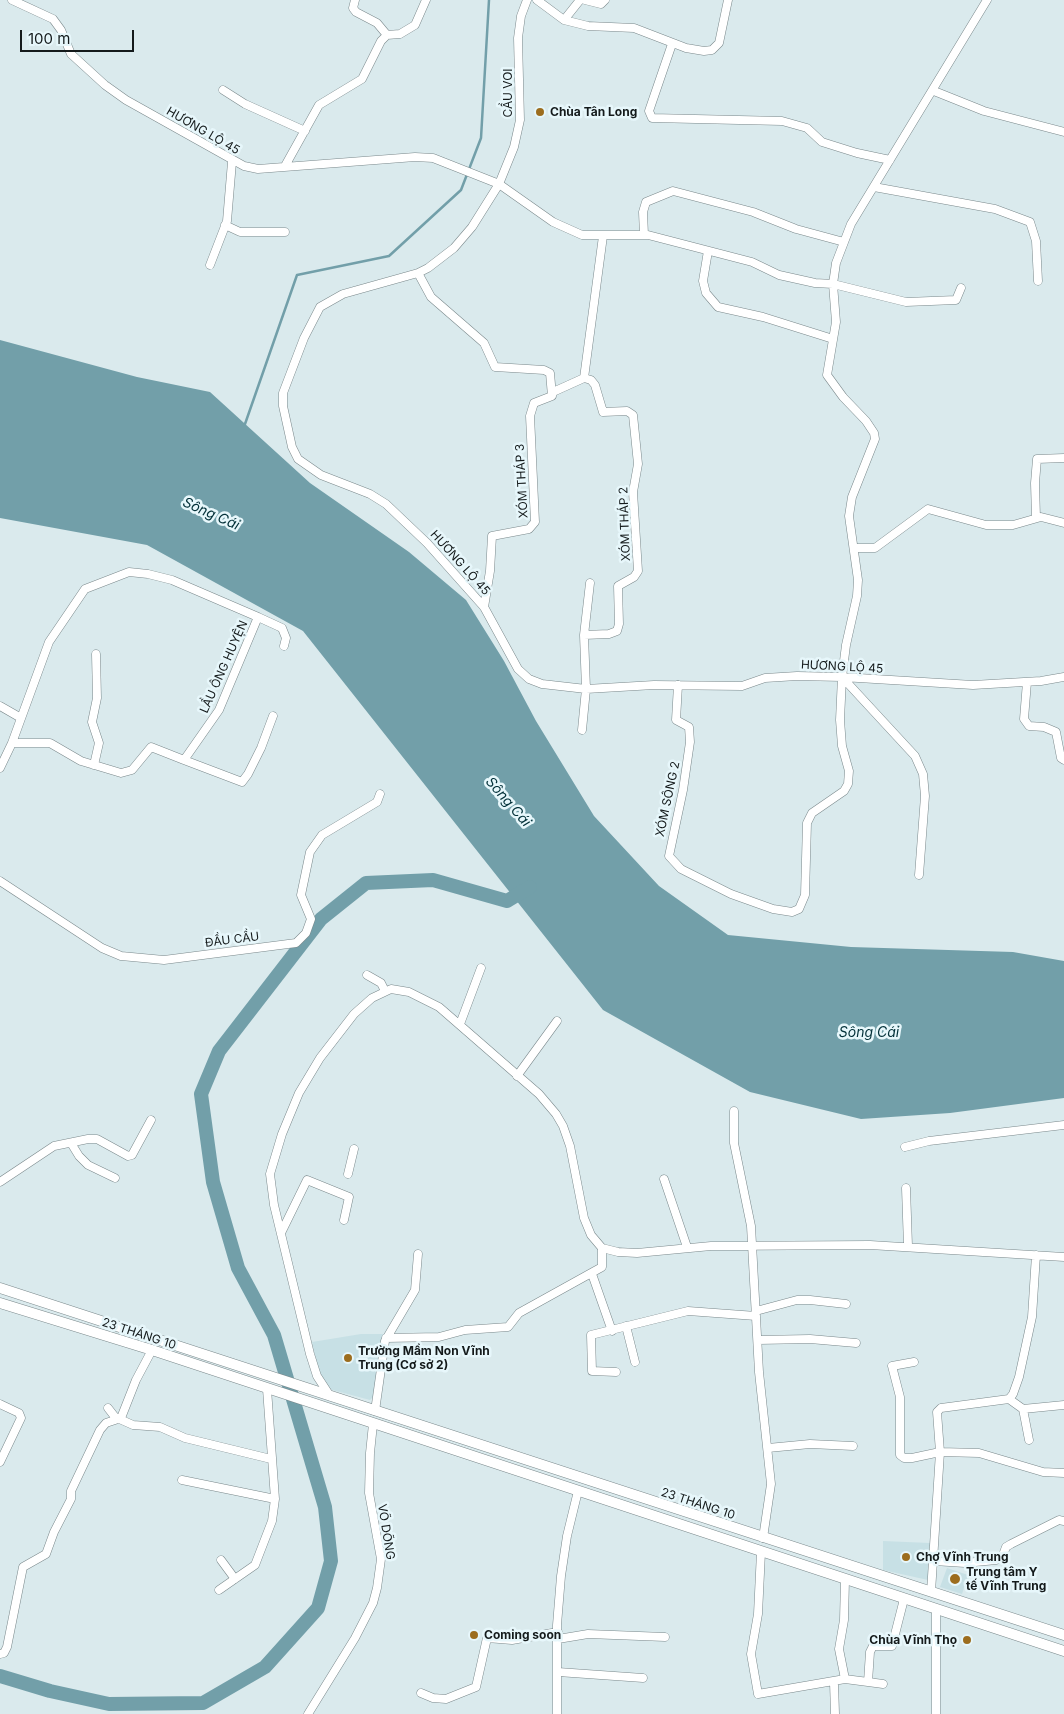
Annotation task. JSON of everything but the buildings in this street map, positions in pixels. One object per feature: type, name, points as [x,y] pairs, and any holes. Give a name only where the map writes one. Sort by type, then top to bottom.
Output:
[{"type":"main road","name":"23 THÁNG 10","points":[[0,1288],[1064,1635]]},
{"type":"main road","name":"23 THÁNG 10","points":[[0,1303],[152,1350],[268,1390],[1064,1651]]},
{"type":"main road","points":[[373,1424],[375,1411]]},
{"type":"main road","points":[[761,1552],[763,1538]]},
{"type":"main road","points":[[1038,1642],[1043,1628]]},
{"type":"street","name":"HƯƠNG LỘ 45","points":[[12,0],[53,19],[61,30],[71,54],[105,86],[232,162],[258,169],[422,157],[458,166],[499,184],[559,226],[582,234],[602,236],[644,235],[752,262],[779,275],[815,283],[833,284],[906,302],[956,300],[961,288]]},
{"type":"street","points":[[355,0],[353,8],[356,12],[377,23],[386,35]]},
{"type":"street","points":[[285,166],[319,106],[331,96],[352,87],[362,79],[378,45],[386,35],[400,34],[414,25],[426,0]]},
{"type":"street","name":"CẦU VOI","points":[[499,184],[514,147],[520,120],[518,38],[521,16],[527,0]]},
{"type":"street","points":[[537,0],[564,20],[588,26],[634,28],[672,44],[698,51],[712,50],[720,38],[728,0]]},
{"type":"street","points":[[564,20],[580,0]]},
{"type":"street","points":[[584,0],[601,4],[606,0]]},
{"type":"street","points":[[919,875],[925,796],[923,774],[915,756],[842,677],[857,596],[857,572],[849,516],[852,497],[875,439],[874,433],[866,421],[843,397],[827,375],[836,322],[833,284],[836,263],[851,224],[988,0]]},
{"type":"street","points":[[672,44],[649,111],[652,118],[782,121],[807,128],[822,142],[857,153],[890,160]]},
{"type":"street","points":[[223,90],[245,104],[305,131]]},
{"type":"street","points":[[934,91],[984,111],[1064,132]]},
{"type":"street","points":[[210,265],[225,225],[232,162]]},
{"type":"street","name":"HƯƠNG LỘ 45","points":[[499,184],[480,215],[462,238],[445,255],[418,273],[331,298],[320,307],[284,389],[283,406],[292,447],[303,464],[335,482],[382,500],[428,543],[484,607],[513,662],[524,675],[542,684],[586,689],[678,685],[742,686],[765,678],[842,677],[950,685],[1027,682],[1064,677]]},
{"type":"street","points":[[874,187],[995,209],[1030,222],[1036,241],[1038,281]]},
{"type":"street","points":[[644,235],[643,212],[646,202],[673,191],[753,212],[796,229],[844,242]]},
{"type":"street","points":[[225,225],[240,232],[284,232]]},
{"type":"street","points":[[584,378],[602,236]]},
{"type":"street","points":[[708,251],[703,281],[706,293],[718,307],[763,317],[833,339]]},
{"type":"street","points":[[418,273],[431,297],[484,343],[494,366],[548,371],[553,392]]},
{"type":"street","name":"XÓM THÁP 3","points":[[484,607],[490,571],[492,536],[529,529],[536,522],[531,411],[534,403],[551,397],[553,392],[584,378]]},
{"type":"street","name":"XÓM THÁP 2","points":[[584,378],[591,380],[595,385],[603,412],[627,411],[633,415],[638,464],[633,492],[637,573],[618,586],[619,624],[617,631],[609,634],[584,634]]},
{"type":"street","points":[[1036,518],[1035,483],[1037,459],[1064,458]]},
{"type":"street","points":[[854,548],[875,548],[928,509],[986,525],[1013,525],[1041,517],[1064,523]]},
{"type":"street","name":"LẦU ÔNG HUYỆN","points":[[0,768],[12,743],[49,642],[80,593],[101,582],[129,572],[148,574],[172,580],[258,617],[219,710],[184,760]]},
{"type":"street","points":[[582,730],[586,689],[584,634],[590,583]]},
{"type":"street","points":[[258,617],[282,628],[286,638],[284,646]]},
{"type":"street","points":[[94,765],[99,743],[92,722],[97,698],[96,654]]},
{"type":"street","name":"XÓM SÔNG 2","points":[[678,685],[676,720],[689,727],[690,742],[683,790],[669,856],[681,869],[731,894],[773,909],[792,912],[798,909],[805,895],[807,823],[812,813],[844,791],[848,784],[849,771],[842,746],[840,720],[842,677]]},
{"type":"street","points":[[1027,682],[1024,719],[1029,726],[1056,732],[1061,758],[1064,760]]},
{"type":"street","points":[[0,706],[21,718]]},
{"type":"street","points":[[12,743],[50,743],[76,759],[121,773],[128,772],[151,747],[236,781],[244,781],[261,748],[273,716]]},
{"type":"street","name":"ĐẦU CẦU","points":[[0,881],[102,948],[121,956],[164,960],[296,943],[306,933],[311,919],[301,895],[310,852],[322,835],[377,802],[380,794]]},
{"type":"street","points":[[460,1024],[481,968]]},
{"type":"street","points":[[366,975],[381,984],[385,991]]},
{"type":"street","points":[[328,1396],[317,1376],[310,1354],[285,1256],[282,1233],[274,1205],[270,1174],[282,1134],[295,1101],[320,1058],[350,1018],[368,1001],[385,991],[396,989],[414,994],[439,1007],[460,1024],[486,1050],[539,1094],[563,1126],[570,1146],[584,1218],[591,1235],[602,1248],[618,1252],[637,1253],[687,1247],[908,1246],[1064,1257]]},
{"type":"street","points":[[517,1076],[557,1021]]},
{"type":"street","points":[[734,1111],[734,1143],[747,1200],[752,1246],[763,1426],[768,1448],[771,1484],[763,1538]]},
{"type":"street","points":[[0,1182],[48,1150],[71,1143],[95,1139],[128,1156],[132,1156],[151,1120]]},
{"type":"street","points":[[905,1147],[929,1141],[1064,1125]]},
{"type":"street","points":[[71,1143],[79,1156],[88,1165],[115,1178]]},
{"type":"street","points":[[348,1174],[354,1149]]},
{"type":"street","points":[[664,1178],[687,1247]]},
{"type":"street","points":[[282,1233],[307,1180],[350,1197],[344,1220]]},
{"type":"street","points":[[906,1188],[908,1246]]},
{"type":"street","points":[[386,1338],[439,1337],[465,1330],[508,1327],[519,1313],[602,1268],[602,1248]]},
{"type":"street","points":[[375,1411],[386,1338],[415,1290],[418,1254]]},
{"type":"street","points":[[1009,1399],[1019,1376],[1032,1317],[1036,1255]]},
{"type":"street","points":[[592,1274],[612,1331]]},
{"type":"street","points":[[616,1372],[592,1371],[591,1335],[688,1311],[756,1314],[797,1300],[846,1304]]},
{"type":"street","points":[[626,1326],[634,1362]]},
{"type":"street","points":[[758,1340],[810,1339],[856,1343]]},
{"type":"street","points":[[119,1420],[136,1380],[152,1350]]},
{"type":"street","points":[[914,1362],[892,1366],[900,1398],[900,1455],[904,1458],[940,1452],[979,1453],[1044,1472],[1064,1473]]},
{"type":"street","points":[[219,1590],[257,1562],[269,1532],[275,1499],[268,1390]]},
{"type":"street","points":[[931,1592],[940,1452],[936,1420],[937,1412],[942,1408],[1009,1399],[1023,1409],[1064,1405]]},
{"type":"street","points":[[0,1404],[19,1413],[21,1418],[0,1462]]},
{"type":"street","points":[[108,1408],[119,1420]]},
{"type":"street","points":[[1023,1409],[1029,1440]]},
{"type":"street","points":[[0,1654],[4,1653],[7,1647],[23,1567],[46,1554],[54,1532],[71,1499],[71,1491],[100,1430],[106,1423],[119,1420],[136,1425],[160,1427],[185,1438],[271,1459]]},
{"type":"street","name":"VÕ DÕNG","points":[[308,1714],[355,1638],[373,1603],[377,1588],[381,1559],[369,1493],[373,1424]]},
{"type":"street","points":[[768,1448],[810,1444],[853,1446]]},
{"type":"street","points":[[182,1480],[275,1499]]},
{"type":"street","points":[[557,1714],[558,1635],[562,1568],[567,1536],[578,1491]]},
{"type":"street","points":[[934,1561],[965,1563],[996,1560],[1003,1555],[1006,1547],[1011,1544],[1059,1520],[1064,1521]]},
{"type":"street","points":[[761,1552],[758,1614],[751,1654],[758,1694],[845,1679],[883,1684]]},
{"type":"street","points":[[221,1560],[235,1579]]},
{"type":"street","points":[[845,1580],[845,1615],[839,1649],[845,1679]]},
{"type":"street","points":[[868,1682],[870,1652],[873,1646],[892,1646],[904,1599]]},
{"type":"street","points":[[936,1610],[934,1666],[936,1714]]},
{"type":"street","points":[[421,1693],[432,1698],[446,1699],[476,1687],[487,1638],[512,1640],[588,1634],[665,1636]]},
{"type":"street","points":[[558,1672],[643,1678]]},
{"type":"street","points":[[834,1682],[835,1714]]},
{"type":"shaded area","name":"Trường Mầm Non Vĩnh Trung (Cơ sở 2)","points":[[361,1334],[384,1334],[374,1396],[370,1400],[329,1389],[319,1374],[312,1342]]},
{"type":"shaded area","name":"Chợ Vĩnh Trung","points":[[883,1541],[930,1543],[928,1580],[883,1570]]},
{"type":"shaded area","name":"Trung tâm Y tế Vĩnh Trung","points":[[947,1568],[968,1575],[962,1594],[940,1587]]},
{"type":"water","name":"Sông Cái","points":[[0,340],[137,377],[210,392],[310,483],[409,552],[466,600],[504,661],[536,721],[594,816],[659,886],[728,935],[851,947],[1013,952],[1064,961],[1064,1098],[950,1113],[861,1119],[750,1092],[603,1010],[303,631],[147,545],[0,518]]},
{"type":"waterway","points":[[245,424],[297,275],[389,256],[461,190],[481,138],[489,0]]},
{"type":"waterway","points":[[0,1676],[50,1691],[109,1704],[203,1703],[265,1667],[318,1608],[331,1561],[325,1507],[274,1335],[238,1268],[213,1182],[201,1094],[219,1051],[321,919],[366,883],[433,880],[507,901],[530,887]]},
{"type":"place","name":"Chùa Tân Long","points":[[540,112]]},
{"type":"place","name":"Trường Mầm Non Vĩnh Trung (Cơ sở 2)","points":[[348,1358]]},
{"type":"place","name":"Chợ Vĩnh Trung","points":[[906,1557]]},
{"type":"place","name":"Trung tâm Y tế Vĩnh Trung","points":[[955,1579]]},
{"type":"place","name":"Coming soon","points":[[474,1635]]},
{"type":"place","name":"Chùa Vĩnh Thọ","points":[[967,1640]]}]
